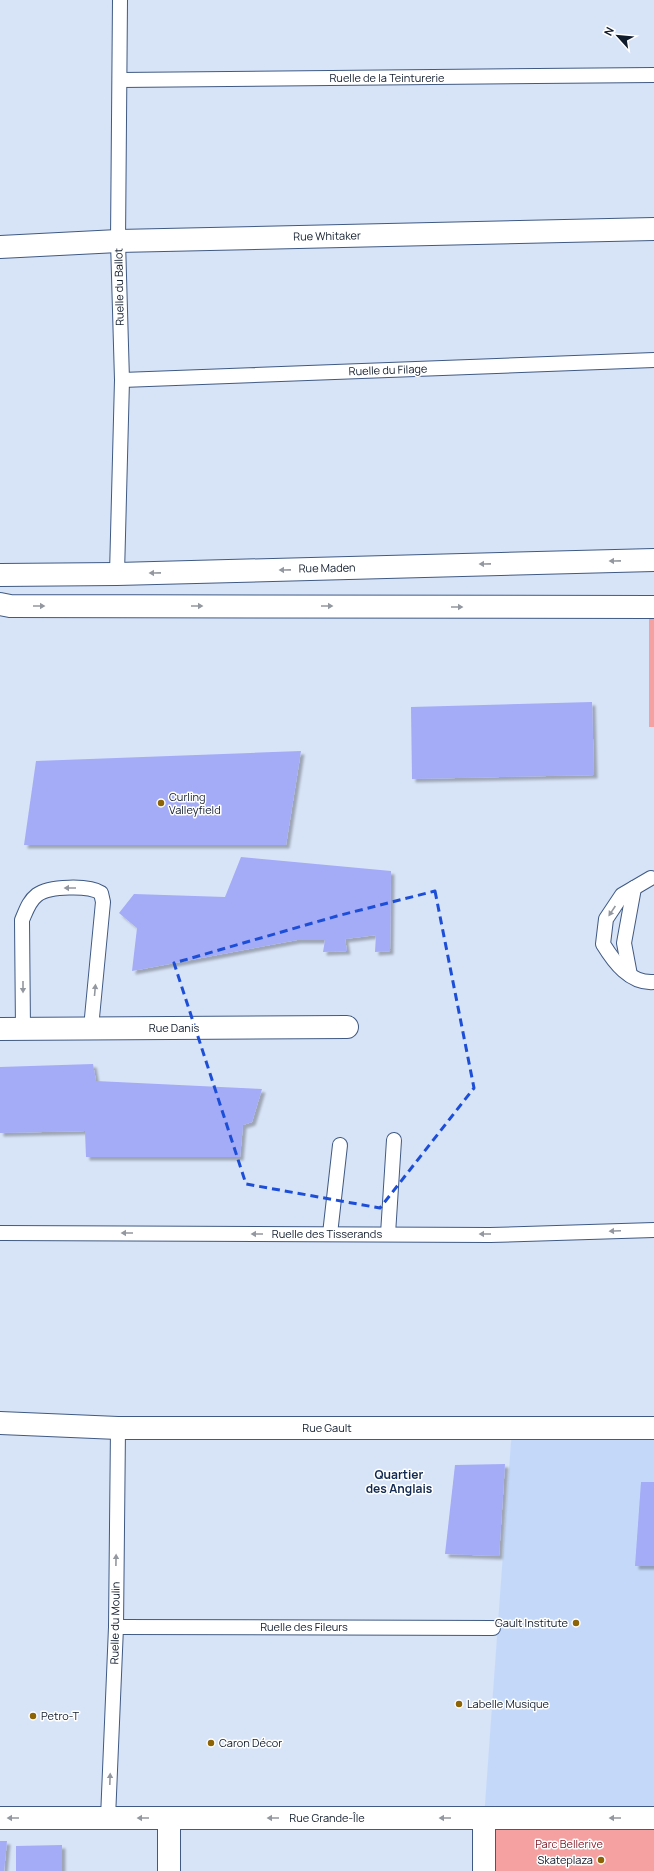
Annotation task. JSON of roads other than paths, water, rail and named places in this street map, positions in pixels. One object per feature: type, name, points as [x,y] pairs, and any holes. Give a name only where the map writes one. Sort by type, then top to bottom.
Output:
[{"type":"street","name":"Rue Whitaker","points":[[0,247],[118,240],[654,229]]},
{"type":"street","name":"Rue Maden","points":[[0,575],[117,574],[654,560]]},
{"type":"street","points":[[0,604],[10,606],[654,607]]},
{"type":"street","name":"Rue Danis","points":[[0,1029],[347,1027]]},
{"type":"street","name":"Rue Gault","points":[[0,1423],[118,1428],[654,1428]]},
{"type":"street","name":"Rue Grande-Île","points":[[0,1818],[654,1818]]},
{"type":"street","points":[[169,1818],[170,1871]]},
{"type":"street","points":[[484,1818],[484,1871]]},
{"type":"lane","name":"Ruelle du Ballot","points":[[117,574],[122,380],[118,240],[120,0]]},
{"type":"lane","name":"Ruelle de la Teinturerie","points":[[120,80],[654,75]]},
{"type":"lane","name":"Ruelle du Filage","points":[[122,380],[654,360]]},
{"type":"lane","points":[[651,878],[622,895],[606,919],[603,944],[616,964],[630,975],[649,982],[654,982]]},
{"type":"lane","points":[[23,1029],[22,920],[28,906],[37,895],[57,888],[94,889],[101,893],[103,902],[91,1028]]},
{"type":"lane","points":[[630,975],[624,943],[634,888]]},
{"type":"lane","points":[[388,1234],[394,1140]]},
{"type":"lane","points":[[330,1234],[340,1146]]},
{"type":"lane","name":"Ruelle des Tisserands","points":[[0,1233],[490,1234],[654,1230]]},
{"type":"lane","name":"Ruelle du Moulin","points":[[108,1818],[116,1627],[118,1428]]},
{"type":"lane","name":"Ruelle des Fileurs","points":[[116,1627],[493,1628]]},
{"type":"place","name":"Curling Valleyfield","points":[[161,803]]},
{"type":"place","name":"Gault Institute","points":[[576,1623]]},
{"type":"place","name":"Labelle Musique","points":[[459,1704]]},
{"type":"place","name":"Petro-T","points":[[33,1716]]},
{"type":"place","name":"Caron Décor","points":[[211,1743]]},
{"type":"place","name":"Skateplaza","points":[[601,1860]]},
{"type":"district","name":"Quartier des Anglais","points":[[399,1482]]},
{"type":"park label","name":"Parc Bellerive","points":[[569,1844]]}]
